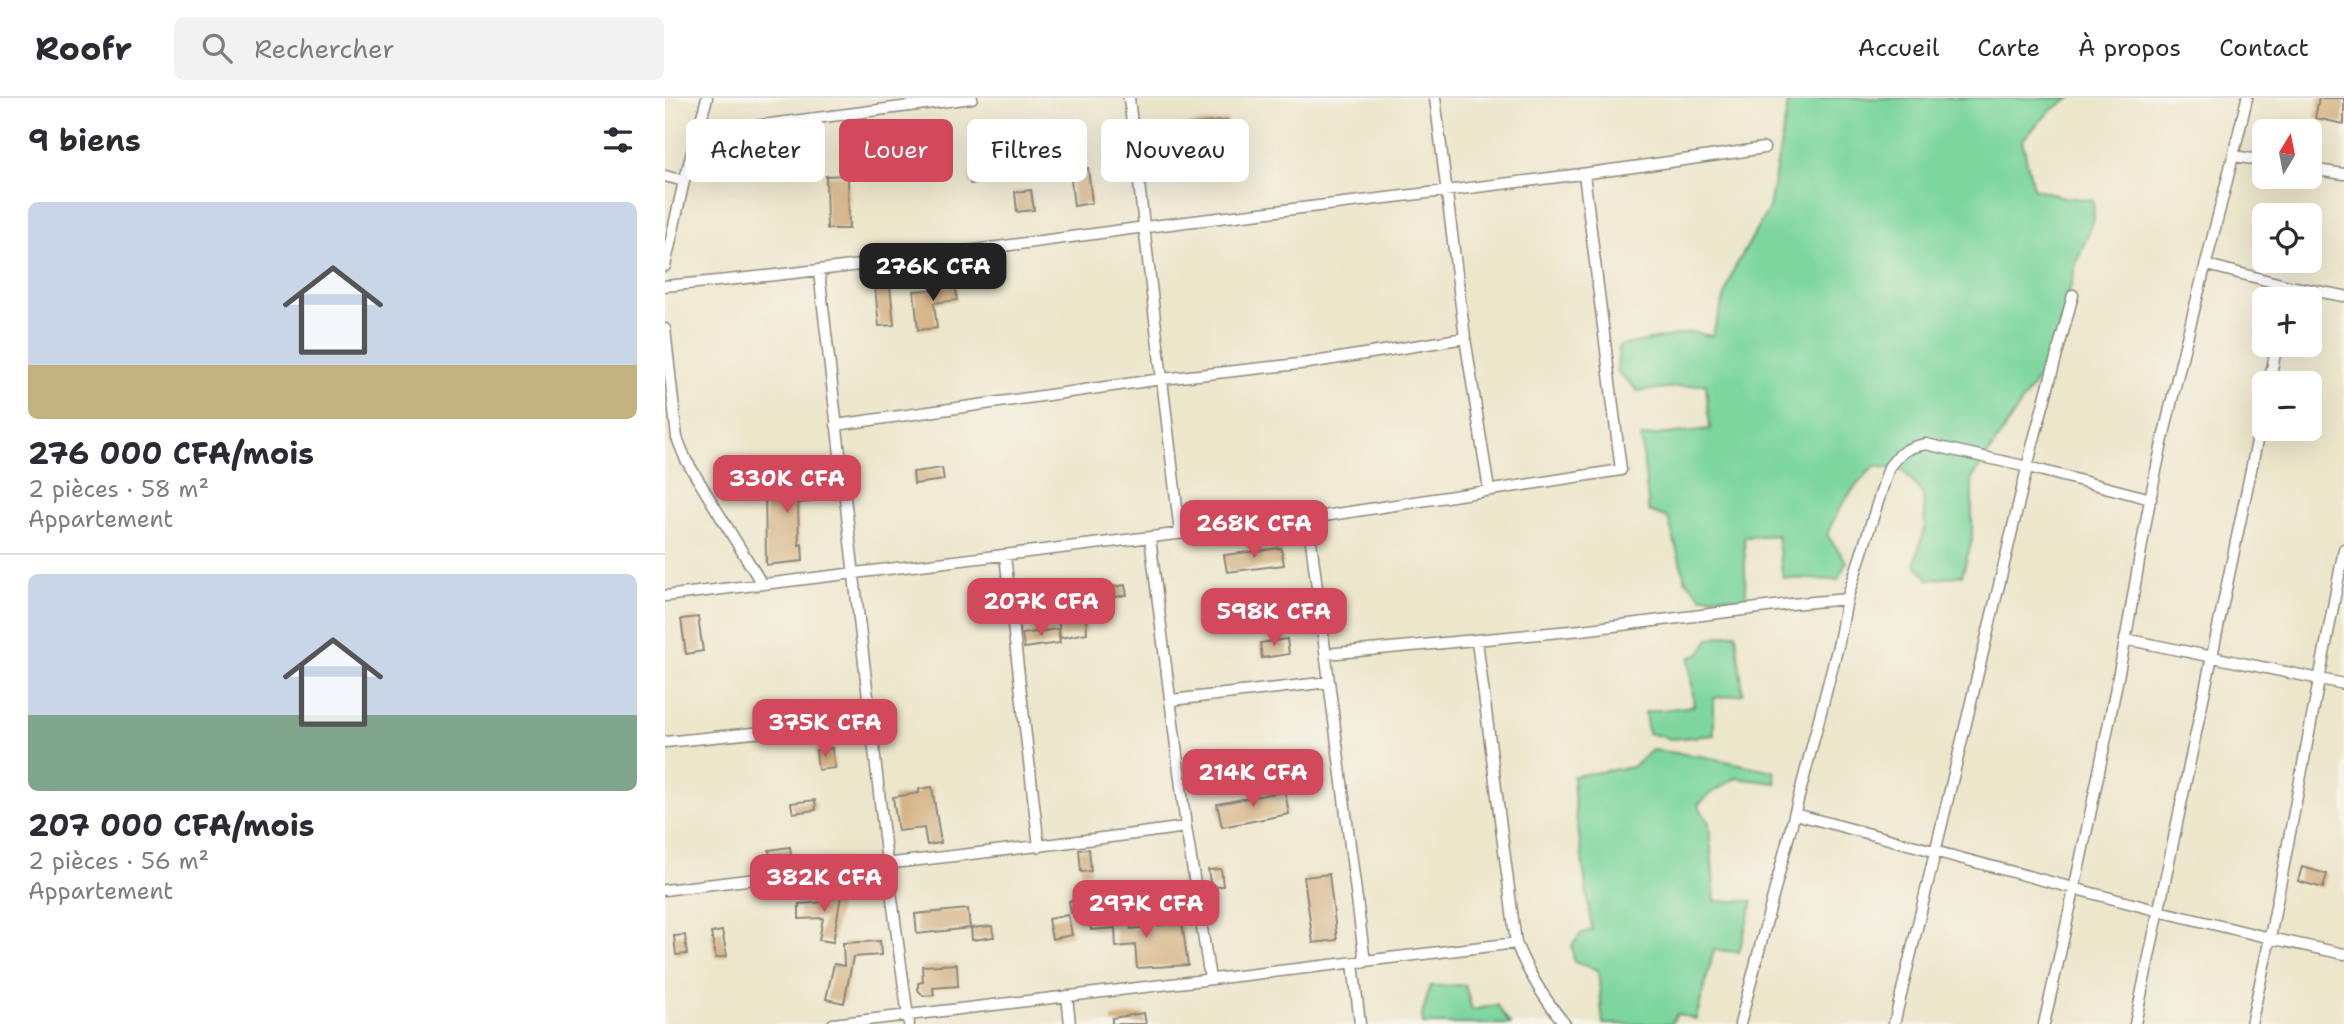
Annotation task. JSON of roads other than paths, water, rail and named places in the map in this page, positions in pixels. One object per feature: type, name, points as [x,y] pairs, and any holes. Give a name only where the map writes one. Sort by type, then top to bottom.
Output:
[{"type":"street","points":[[701,119],[707,98]]},
{"type":"street","points":[[859,111],[862,98]]},
{"type":"street","points":[[802,119],[972,98]]},
{"type":"street","points":[[1129,98],[1180,533]]},
{"type":"street","points":[[1435,98],[1465,338],[1489,490]]},
{"type":"street","points":[[2044,1024],[2075,888],[2151,499],[2191,318],[2207,265],[2247,98]]},
{"type":"street","points":[[665,286],[819,272],[1145,227],[1584,174],[1765,148]]},
{"type":"street","points":[[2234,156],[2252,159]]},
{"type":"street","points":[[2322,171],[2344,174]]},
{"type":"street","points":[[665,266],[686,174]]},
{"type":"street","points":[[665,596],[1308,518],[1621,470],[1584,174]]},
{"type":"street","points":[[665,176],[684,181]]},
{"type":"street","points":[[2207,265],[2289,286],[2344,296]]},
{"type":"street","points":[[819,272],[887,862],[909,1020]]},
{"type":"street","points":[[1894,1024],[1933,853],[2073,295]]},
{"type":"street","points":[[665,329],[671,439],[762,584]]},
{"type":"street","points":[[836,425],[1162,379],[1308,363],[1465,338]]},
{"type":"street","points":[[2135,1024],[2257,441]]},
{"type":"street","points":[[1740,1024],[1837,654],[1847,599],[1889,467],[1899,453],[1910,447],[1926,444],[2151,499]]},
{"type":"street","points":[[1308,518],[1365,962]]},
{"type":"street","points":[[1150,538],[1186,827],[1210,979]]},
{"type":"street","points":[[2251,1024],[2270,938],[2344,549]]},
{"type":"street","points":[[1005,556],[1039,847]]},
{"type":"street","points":[[1326,654],[1477,641],[1847,599]]},
{"type":"street","points":[[2125,639],[2344,684]]},
{"type":"street","points":[[1477,641],[1516,943],[1526,969],[1539,991],[1565,1024]]},
{"type":"street","points":[[1172,701],[1329,682]]},
{"type":"street","points":[[665,742],[871,721]]},
{"type":"street","points":[[1795,814],[1933,853],[2159,911],[2344,954]]},
{"type":"street","points":[[665,890],[887,862],[1039,847],[1186,827]]},
{"type":"street","points":[[833,1024],[909,1020],[1067,996],[1516,943]]},
{"type":"street","points":[[1353,963],[1360,1024]]},
{"type":"street","points":[[1067,996],[1070,1024]]}]
